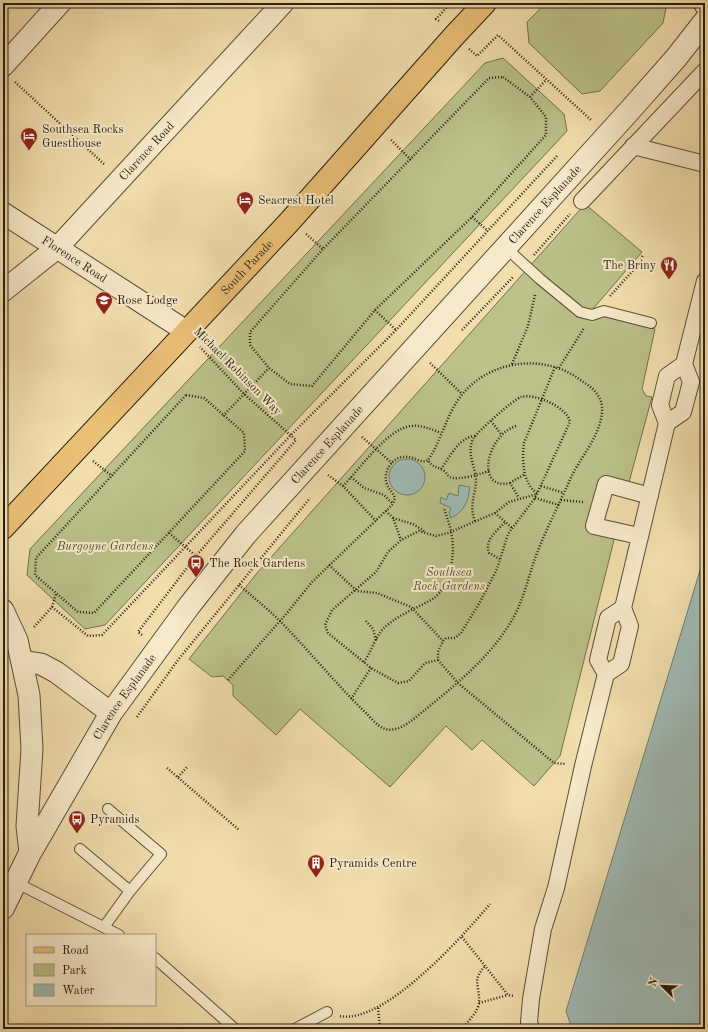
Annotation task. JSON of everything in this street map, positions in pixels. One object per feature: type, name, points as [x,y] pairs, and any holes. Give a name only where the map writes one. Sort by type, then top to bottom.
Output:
[{"type":"main road","name":"South Parade","points":[[3,528],[291,220],[376,126],[479,5]]},
{"type":"street","points":[[6,71],[60,3]]},
{"type":"street","name":"Clarence Road","points":[[3,291],[57,248],[283,3]]},
{"type":"street","name":"Clarence Esplanade","points":[[3,908],[30,853],[111,713],[176,623],[246,534],[641,98],[676,58],[705,20]]},
{"type":"street","points":[[582,201],[705,71]]},
{"type":"street","points":[[633,146],[705,164]]},
{"type":"street","name":"Florence Road","points":[[3,213],[186,331]]},
{"type":"street","points":[[667,423],[683,412],[691,382],[684,364],[705,281]]},
{"type":"street","points":[[531,1029],[529,1022],[531,999],[543,929],[556,888],[582,766],[606,674],[621,664],[630,626],[623,608],[667,423],[660,405],[667,376],[684,364]]},
{"type":"street","points":[[639,536],[594,526],[599,506],[606,484],[650,496]]},
{"type":"street","points":[[606,674],[598,660],[608,618],[623,608]]},
{"type":"street","points":[[3,610],[24,636],[22,661],[29,695],[32,749],[27,826],[30,853]]},
{"type":"street","points":[[22,661],[41,664],[56,672],[111,713]]},
{"type":"lane","points":[[505,247],[540,279],[583,314],[592,315],[604,311],[651,322]]},
{"type":"lane","points":[[104,927],[130,891],[161,854],[108,809]]},
{"type":"lane","points":[[80,849],[130,891]]},
{"type":"lane","points":[[15,882],[117,934]]},
{"type":"lane","points":[[156,959],[235,1029]]},
{"type":"lane","points":[[295,1029],[327,1012]]},
{"type":"path","points":[[436,19],[451,3]]},
{"type":"path","points":[[477,56],[498,35],[591,120]]},
{"type":"path","points":[[6,71],[120,179]]},
{"type":"path","points":[[503,77],[530,97],[546,117],[546,135],[472,217],[375,310],[312,386],[290,384],[269,368],[250,345],[250,332],[323,249],[411,160],[489,78],[503,77]]},
{"type":"path","points":[[530,97],[546,80]]},
{"type":"path","points":[[376,126],[411,160]]},
{"type":"path","points":[[52,606],[88,636],[102,635],[290,436],[396,330],[558,155]]},
{"type":"path","points":[[458,334],[524,265],[582,201]]},
{"type":"path","points":[[472,217],[488,231]]},
{"type":"path","points":[[512,364],[528,326],[536,288],[540,279]]},
{"type":"path","points":[[375,310],[396,330]]},
{"type":"path","name":"Michael Robinson Way","points":[[186,331],[244,394],[296,440],[196,556]]},
{"type":"path","points":[[425,368],[430,363],[462,394]]},
{"type":"path","points":[[228,680],[280,621],[306,589],[393,504],[396,498],[386,482],[387,472],[392,463],[396,459],[405,456],[420,461],[428,460],[433,453],[441,433],[462,394],[481,378],[512,364],[530,363],[555,367],[592,388],[600,398],[602,405],[598,431],[577,465],[564,493],[539,548],[523,596],[511,622],[486,654],[458,683],[405,725],[392,730],[380,727],[351,699],[280,621],[239,585]]},
{"type":"path","points":[[537,494],[530,487],[525,474],[522,455],[524,443],[555,367]]},
{"type":"path","points":[[223,416],[269,368]]},
{"type":"path","points":[[186,395],[204,398],[244,433],[245,451],[169,533],[94,613],[78,612],[35,575],[36,558],[186,395]]},
{"type":"path","points":[[441,469],[461,442],[466,438],[475,436],[518,398],[528,396],[541,400],[561,409],[567,414],[570,422],[535,498],[512,528],[504,544],[497,569],[461,633],[455,638],[446,638],[443,640],[438,652],[438,660],[458,683],[554,763]]},
{"type":"path","points":[[491,421],[501,434]]},
{"type":"path","points":[[343,486],[393,432],[410,426],[425,427],[441,433]]},
{"type":"path","points":[[516,426],[501,434],[490,453],[489,471],[495,482],[500,485],[510,483],[525,474]]},
{"type":"path","points":[[357,442],[367,431]]},
{"type":"path","points":[[475,436],[471,453],[475,477],[472,510],[475,521]]},
{"type":"path","points":[[362,437],[392,463]]},
{"type":"path","points":[[428,460],[436,468],[441,469],[448,476],[453,478],[475,477],[489,471]]},
{"type":"path","points":[[324,480],[333,469]]},
{"type":"path","points":[[328,475],[343,486],[376,520]]},
{"type":"path","points":[[351,477],[364,488],[379,493],[393,504]]},
{"type":"path","points":[[510,483],[519,498]]},
{"type":"path","points":[[541,486],[564,493]]},
{"type":"path","points":[[393,518],[413,524],[424,532],[436,536],[451,532],[495,513],[509,502],[537,494]]},
{"type":"path","points":[[133,722],[178,660],[311,496]]},
{"type":"path","points":[[535,498],[559,505]]},
{"type":"path","points":[[364,662],[383,629],[413,609],[434,598],[440,593],[447,581],[452,554],[451,532],[444,508]]},
{"type":"path","points":[[386,511],[393,518],[401,540]]},
{"type":"path","points":[[495,513],[512,528]]},
{"type":"path","points":[[500,558],[489,553],[488,543],[505,522]]},
{"type":"path","points":[[424,532],[414,533],[401,540],[388,552],[381,566],[329,614],[325,629],[364,662],[392,681],[404,683],[409,681],[425,663],[438,660]]},
{"type":"path","points":[[138,632],[196,556],[169,533]]},
{"type":"path","points":[[329,565],[355,590],[383,595],[401,602],[413,609],[443,640]]},
{"type":"path","points":[[24,636],[52,606],[56,594]]},
{"type":"path","points":[[366,621],[373,629],[376,641]]},
{"type":"path","points":[[351,699],[372,668]]},
{"type":"path","points":[[178,777],[188,766]]},
{"type":"path","points":[[167,768],[239,830]]},
{"type":"path","points":[[327,1012],[352,1018],[378,1008],[408,986],[462,937],[490,904]]},
{"type":"path","points":[[462,937],[486,965],[508,995]]},
{"type":"path","points":[[462,1029],[476,1012],[479,1003],[476,979],[479,972],[486,965]]},
{"type":"path","points":[[479,1003],[508,995],[531,999]]},
{"type":"path","points":[[378,1008],[380,1029]]},
{"type":"green space","points":[[546,3],[661,3],[666,8],[663,23],[600,91],[582,94],[529,43],[527,22]]},
{"type":"green space","name":"Burgoyne Gardens","points":[[503,58],[564,114],[567,131],[105,625],[85,629],[27,575],[30,549],[485,63]]},
{"type":"green space","name":"Southsea Rock Gardens","points":[[585,204],[642,252],[592,310],[599,315],[655,329],[642,389],[646,396],[652,397],[628,486],[602,479],[588,529],[615,536],[560,756],[534,786],[482,740],[472,750],[446,726],[390,787],[300,709],[276,735],[233,696],[233,685],[223,676],[212,677],[189,659],[257,573]]},
{"type":"water","points":[[411,459],[420,464],[424,470],[424,484],[420,490],[411,495],[403,495],[394,490],[390,484],[389,473],[394,464],[400,460]]},
{"type":"water","points":[[459,485],[470,487],[468,497],[463,509],[451,518],[449,513],[451,508],[440,503],[441,497],[446,500],[449,493],[458,496]]},
{"type":"water","points":[[705,554],[705,1029],[572,1029],[566,1011]]},
{"type":"place","name":"Southsea Rocks Guesthouse","points":[[29,151]]},
{"type":"place","name":"Seacrest Hotel","points":[[245,215]]},
{"type":"place","name":"The Briny","points":[[669,280]]},
{"type":"place","name":"Rose Lodge","points":[[104,315]]},
{"type":"place","name":"The Rock Gardens","points":[[196,578]]},
{"type":"place","name":"Pyramids","points":[[77,834]]},
{"type":"place","name":"Pyramids Centre","points":[[316,878]]}]
